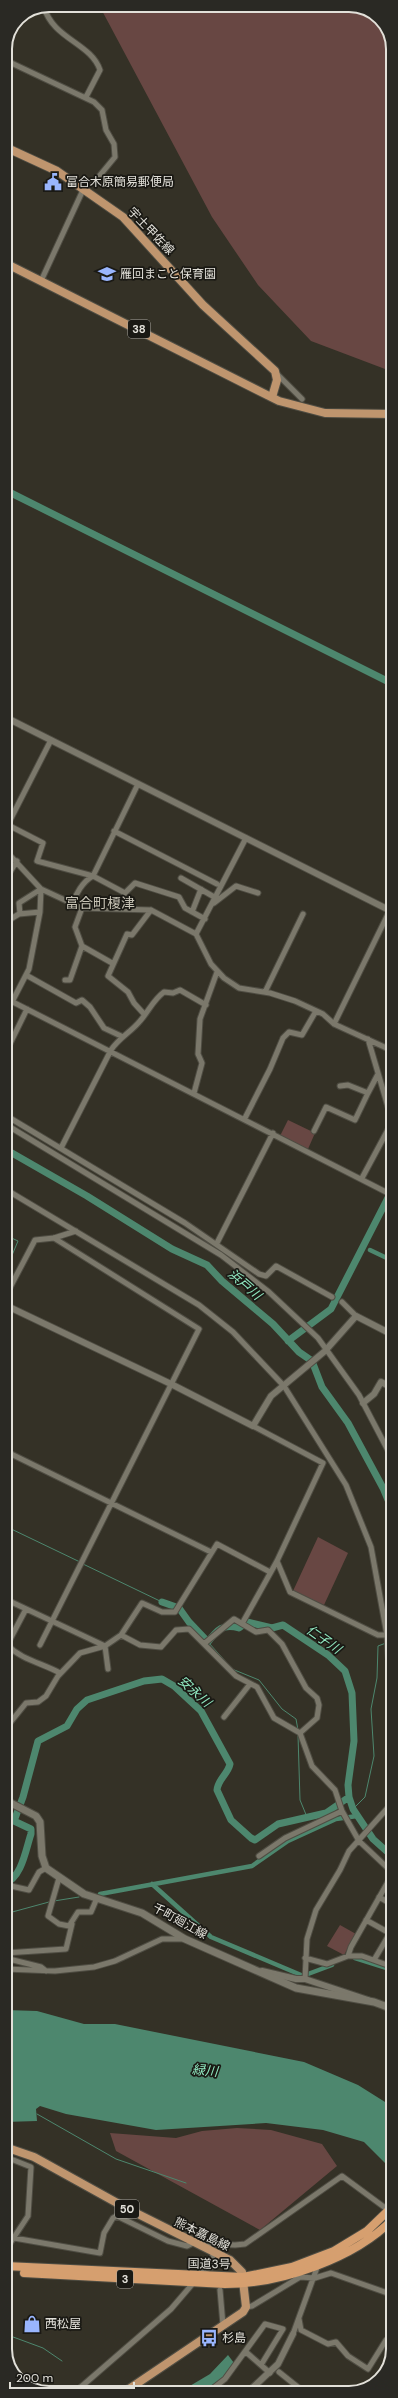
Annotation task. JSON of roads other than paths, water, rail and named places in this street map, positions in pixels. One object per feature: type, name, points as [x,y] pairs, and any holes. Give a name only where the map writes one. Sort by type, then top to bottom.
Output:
[{"type":"highway","name":"国道3号","points":[[244,2281],[292,2267],[334,2251],[367,2231],[386,2213]]},
{"type":"highway","name":"国道3号","points":[[12,2272],[244,2281],[272,2280],[318,2265],[354,2248],[386,2224]]},
{"type":"highway","name":"国道3号","points":[[12,2266],[196,2279]]},
{"type":"main road","name":"宇土甲佐線","points":[[12,150],[57,172],[123,217],[203,304],[277,374]]},
{"type":"main road","name":"38","points":[[12,266],[290,405],[325,413],[386,414]]},
{"type":"main road","points":[[272,397],[277,374]]},
{"type":"main road","points":[[12,1804],[36,1816],[40,1822],[42,1856],[46,1868]]},
{"type":"main road","name":"千町廻江線","points":[[46,1868],[59,1878],[97,1898],[142,1913],[185,1939],[296,1988],[374,2002],[386,2006]]},
{"type":"main road","name":"熊本嘉島線","points":[[12,2149],[34,2157],[128,2209],[193,2243],[230,2260],[239,2268],[244,2281]]},
{"type":"main road","points":[[133,2386],[242,2312],[246,2307],[244,2281]]},
{"type":"street","points":[[46,12],[62,34],[97,61],[100,70],[86,97]]},
{"type":"street","points":[[12,63],[86,97],[102,110],[106,130],[114,144],[115,157],[96,180],[82,189],[41,281]]},
{"type":"street","points":[[277,374],[302,399]]},
{"type":"street","points":[[12,720],[386,908]]},
{"type":"street","points":[[12,818],[51,740]]},
{"type":"street","points":[[72,905],[77,893],[88,879],[93,876],[138,784]]},
{"type":"street","points":[[12,830],[44,843],[37,861],[93,876],[125,892],[135,883],[179,897],[185,908],[205,919]]},
{"type":"street","points":[[114,831],[217,884]]},
{"type":"street","points":[[196,934],[246,838]]},
{"type":"street","points":[[12,856],[40,889],[72,905],[82,908],[151,910],[196,934],[204,954],[217,972],[239,988],[282,996],[316,1011],[334,1024],[386,1048]]},
{"type":"street","points":[[12,869],[17,861]]},
{"type":"street","points":[[181,878],[216,898]]},
{"type":"street","points":[[212,905],[236,886],[258,893]]},
{"type":"street","points":[[40,889],[40,912],[34,948],[26,975],[12,1002],[111,1050],[274,1133],[310,1153],[362,1178],[386,1192]]},
{"type":"street","points":[[20,914],[19,903],[40,889]]},
{"type":"street","points":[[192,912],[201,889]]},
{"type":"street","points":[[65,980],[70,980],[82,946],[75,927],[82,908]]},
{"type":"street","points":[[144,1014],[134,1003],[128,992],[108,976],[112,963],[126,934],[132,935],[151,910]]},
{"type":"street","points":[[12,918],[20,914],[40,912]]},
{"type":"street","points":[[265,992],[303,914]]},
{"type":"street","points":[[334,1024],[386,921]]},
{"type":"street","points":[[82,946],[112,963]]},
{"type":"street","points":[[194,1093],[202,1063],[198,1054],[200,1019],[217,972]]},
{"type":"street","points":[[26,975],[76,1003],[82,1000],[90,1007],[104,1028],[121,1036]]},
{"type":"street","points":[[61,1148],[111,1050],[121,1036],[139,1022],[154,1000],[164,992],[173,993],[180,990],[206,1005]]},
{"type":"street","points":[[12,1040],[28,1009]]},
{"type":"street","points":[[244,1118],[270,1069],[283,1038],[290,1032],[302,1035],[316,1011]]},
{"type":"street","points":[[368,1039],[386,1100]]},
{"type":"street","points":[[314,1131],[326,1108],[355,1120],[378,1074]]},
{"type":"street","points":[[340,1086],[348,1085],[368,1093]]},
{"type":"street","points":[[12,1119],[217,1243],[259,1274],[266,1276],[276,1266],[332,1297]]},
{"type":"street","points":[[12,1128],[221,1255],[279,1301],[317,1336],[325,1351],[363,1403],[386,1447]]},
{"type":"street","points":[[217,1243],[274,1133]]},
{"type":"street","points":[[362,1178],[386,1133]]},
{"type":"street","points":[[12,1193],[169,1286],[222,1322],[250,1348],[284,1386],[346,1485],[371,1547],[386,1635],[378,1635],[290,1592],[276,1561]]},
{"type":"street","points":[[12,1284],[35,1240],[54,1238],[76,1230]]},
{"type":"street","points":[[40,1645],[53,1622],[171,1384],[200,1329],[54,1238]]},
{"type":"street","points":[[342,1302],[356,1316],[386,1331]]},
{"type":"street","points":[[12,1308],[171,1384],[323,1462],[276,1561],[243,1622]]},
{"type":"street","points":[[253,1426],[268,1399],[325,1351],[356,1316]]},
{"type":"street","points":[[363,1403],[374,1394],[382,1382],[386,1384]]},
{"type":"street","points":[[12,1454],[112,1502],[211,1552]]},
{"type":"street","points":[[12,1719],[20,1708],[26,1703],[38,1702],[46,1696],[60,1673],[80,1653],[105,1646],[122,1635],[142,1603],[162,1612],[175,1612],[217,1544],[270,1572]]},
{"type":"street","points":[[12,1602],[105,1646]]},
{"type":"street","points":[[12,1636],[26,1609]]},
{"type":"street","points":[[204,1643],[234,1619],[243,1622],[256,1632],[268,1630],[278,1638],[306,1688],[317,1698],[319,1705],[317,1718],[300,1733]]},
{"type":"street","points":[[122,1635],[140,1645],[160,1647],[176,1630],[182,1628],[189,1629],[204,1643],[217,1659],[236,1676],[257,1687],[274,1718],[300,1733],[312,1766],[335,1790],[342,1811],[359,1841],[384,1864]]},
{"type":"street","points":[[105,1646],[108,1669]]},
{"type":"street","points":[[12,1649],[22,1658],[43,1664],[60,1673]]},
{"type":"street","points":[[224,1717],[250,1684]]},
{"type":"street","points":[[305,1978],[307,1939],[316,1910],[340,1870],[344,1858],[386,1810]]},
{"type":"street","points":[[259,1856],[285,1838],[342,1811]]},
{"type":"street","points":[[12,1886],[29,1890],[39,1872],[46,1868]]},
{"type":"street","points":[[59,1878],[48,1916],[59,1924],[69,1926],[72,1924]]},
{"type":"street","points":[[348,1956],[348,1952],[386,1885]]},
{"type":"street","points":[[379,1897],[386,1901]]},
{"type":"street","points":[[12,1953],[66,1949],[72,1924],[78,1912],[91,1912],[97,1898]]},
{"type":"street","points":[[366,1920],[386,1931]]},
{"type":"street","points":[[12,1969],[46,1971],[94,1967],[115,1961],[162,1939],[185,1939]]},
{"type":"street","points":[[374,1960],[386,1942]]},
{"type":"street","points":[[305,1958],[327,1964],[348,1956],[362,1956],[386,1964]]},
{"type":"street","points":[[12,1960],[41,1967],[46,1971]]},
{"type":"street","points":[[253,1969],[296,1979],[305,1978],[374,2002]]},
{"type":"street","points":[[12,2159],[31,2166],[28,2216],[14,2238],[100,2253],[104,2233],[113,2218],[117,2216],[168,2241],[187,2246],[193,2243],[227,2245],[245,2244],[342,2176],[384,2207]]},
{"type":"street","points":[[82,2386],[171,2309],[196,2279],[198,2273],[212,2267],[213,2252]]},
{"type":"street","points":[[255,2386],[270,2373],[281,2359],[299,2319],[315,2278],[318,2265]]},
{"type":"street","points":[[246,2307],[252,2306],[300,2277],[315,2278],[331,2273],[339,2274],[386,2293]]},
{"type":"street","points":[[220,2290],[223,2325]]},
{"type":"street","points":[[299,2319],[301,2330],[328,2344],[336,2342],[348,2356],[368,2369],[386,2340]]},
{"type":"street","points":[[216,2386],[225,2379],[265,2324],[283,2329],[261,2365]]},
{"type":"street","points":[[246,2352],[270,2373]]},
{"type":"street","points":[[279,2372],[296,2386]]},
{"type":"water","name":"緑川","points":[[12,2010],[37,2011],[84,2024],[115,2024],[304,2062],[358,2085],[386,2103],[386,2164],[364,2142],[323,2130],[266,2123],[156,2130],[66,2114],[40,2106],[36,2109],[37,2121],[12,2122]]},
{"type":"water","points":[[228,2355],[234,2363],[223,2378],[211,2386],[190,2386],[210,2374]]},
{"type":"waterway","points":[[12,494],[386,680]]},
{"type":"waterway","name":"浜戸川","points":[[12,1153],[87,1196],[172,1249],[207,1265],[222,1281],[273,1324],[299,1352],[312,1361],[322,1387],[348,1423],[386,1495]]},
{"type":"waterway","points":[[288,1341],[331,1309],[386,1202]]},
{"type":"waterway","points":[[12,1238],[18,1241],[12,1255]]},
{"type":"waterway","points":[[370,1250],[386,1258]]},
{"type":"waterway","points":[[12,1529],[80,1562]]},
{"type":"waterway","points":[[83,1564],[162,1602]]},
{"type":"waterway","name":"仁子川","points":[[162,1602],[179,1608],[189,1622],[208,1642],[214,1634],[229,1626],[239,1628],[247,1622],[272,1628],[283,1625],[328,1655],[345,1671],[352,1693],[354,1741],[348,1785],[349,1797],[353,1809],[373,1839],[386,1851]]},
{"type":"waterway","points":[[208,1642],[226,1662]]},
{"type":"waterway","points":[[353,1809],[365,1797],[374,1756],[371,1709],[377,1678],[378,1646],[386,1643]]},
{"type":"waterway","points":[[232,1669],[259,1680],[282,1709],[296,1719],[298,1730]]},
{"type":"waterway","name":"安永川","points":[[12,1879],[16,1875],[22,1862],[31,1834],[31,1829],[14,1821],[23,1797],[38,1741],[67,1726],[77,1709],[87,1700],[144,1681],[162,1679],[174,1686],[201,1711],[230,1764],[219,1783],[217,1790],[231,1820],[251,1838],[255,1840],[278,1824],[326,1813],[349,1797]]},
{"type":"waterway","points":[[298,1735],[300,1800],[307,1817]]},
{"type":"waterway","points":[[100,1894],[252,1866],[288,1841],[336,1819],[357,1816]]},
{"type":"waterway","points":[[152,1884],[211,1937],[301,1975]]},
{"type":"waterway","points":[[54,1901],[79,1897]]},
{"type":"waterway","points":[[12,1912],[49,1902]]},
{"type":"waterway","points":[[355,1958],[386,1968]]},
{"type":"waterway","points":[[308,1974],[332,1965]]},
{"type":"waterway","points":[[37,2114],[116,2159],[186,2183]]},
{"type":"waterway","points":[[12,2337],[43,2348],[62,2361]]},
{"type":"place","name":"富合木原簡易郵便局","points":[[53,182]]},
{"type":"place","name":"雁回まこと保育園","points":[[107,274]]},
{"type":"place","name":"西松屋","points":[[32,2324]]},
{"type":"place","name":"杉島","points":[[209,2338]]},
{"type":"district","name":"富合町榎津","points":[[100,903]]}]
